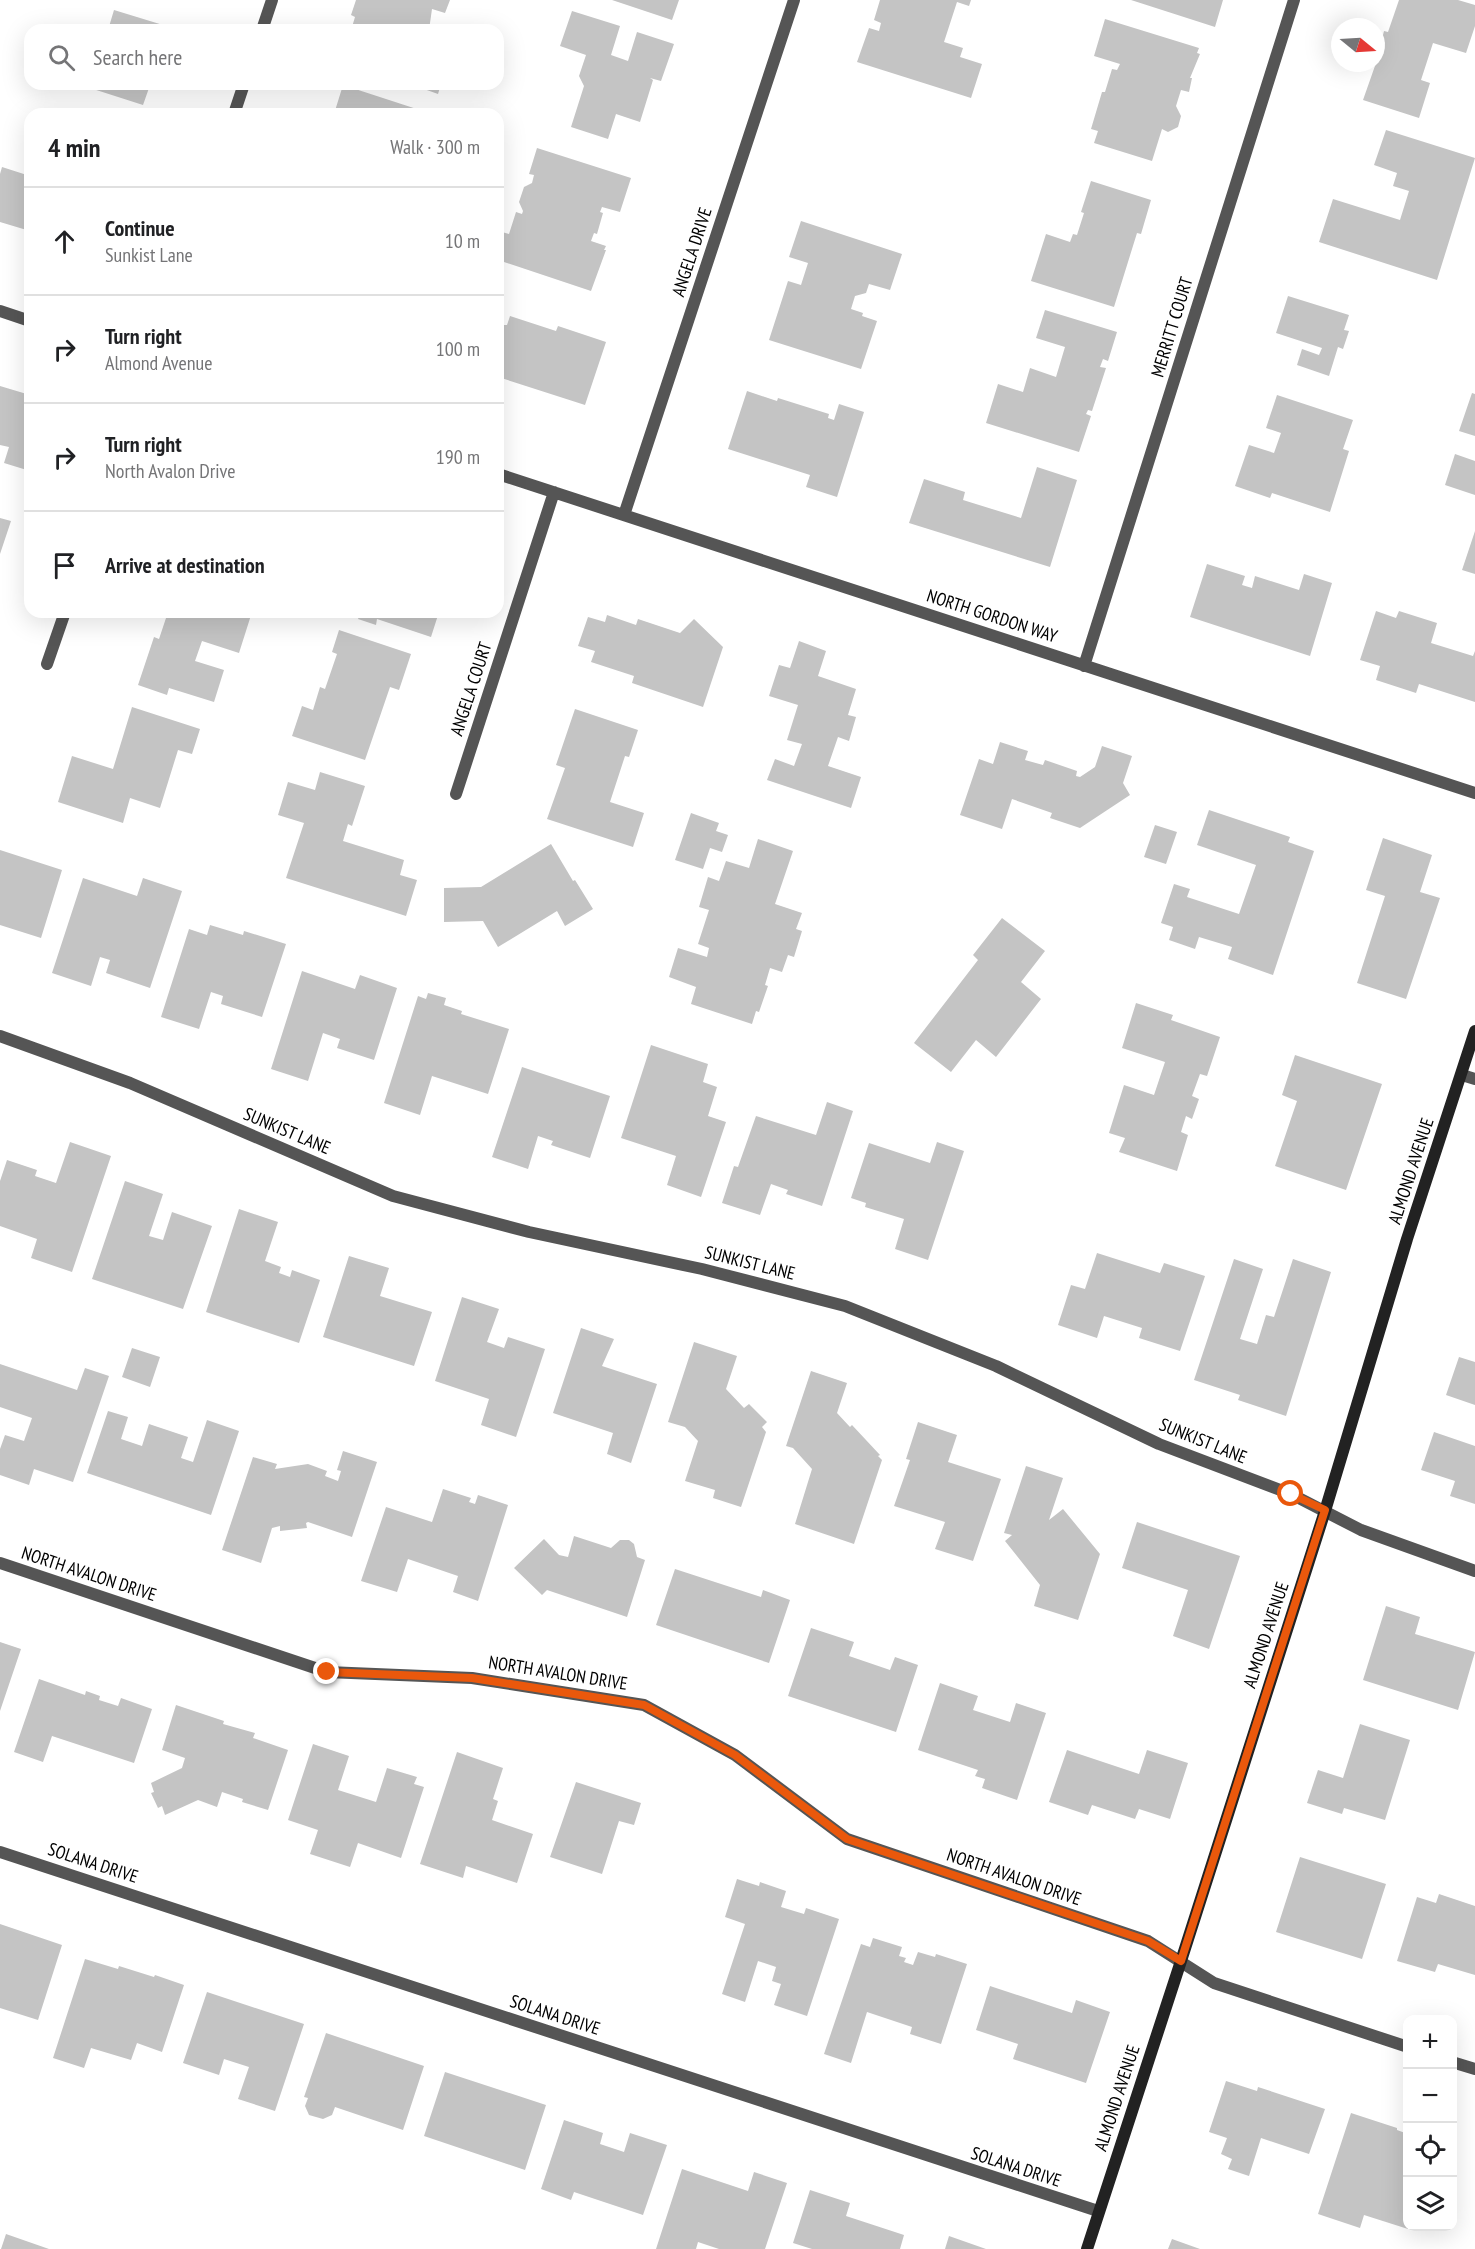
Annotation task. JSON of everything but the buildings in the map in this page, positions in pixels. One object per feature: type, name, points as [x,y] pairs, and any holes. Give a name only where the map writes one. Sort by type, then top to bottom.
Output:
[{"type":"street","points":[[264,24],[272,0]]},
{"type":"street","name":"ANGELA DRIVE","points":[[624,515],[794,0]]},
{"type":"street","name":"MERRITT COURT","points":[[1084,666],[1294,0]]},
{"type":"street","points":[[236,108],[242,90]]},
{"type":"street","points":[[0,311],[24,319]]},
{"type":"street","name":"NORTH GORDON WAY","points":[[504,476],[1475,793]]},
{"type":"street","name":"ANGELA COURT","points":[[456,794],[554,492]]},
{"type":"street","points":[[47,664],[63,618]]},
{"type":"street","name":"ALMOND AVENUE","points":[[1087,2249],[1325,1510],[1407,1239],[1475,1031]]},
{"type":"street","name":"SUNKIST LANE","points":[[0,1036],[130,1083],[393,1196],[529,1232],[702,1269],[845,1306],[996,1366],[1159,1444],[1291,1494],[1361,1530],[1475,1571]]},
{"type":"street","points":[[1462,1075],[1475,1078]]},
{"type":"street","name":"NORTH AVALON DRIVE","points":[[0,1563],[327,1672],[472,1678],[644,1705],[735,1755],[847,1839],[1148,1941],[1214,1983],[1403,2046]]},
{"type":"street","name":"SOLANA DRIVE","points":[[0,1852],[1098,2211]]},
{"type":"street","points":[[1457,2064],[1475,2069]]},
{"type":"route","points":[[327,1672],[472,1678],[644,1705],[735,1755],[847,1839],[1148,1941],[1181,1961],[1325,1510],[1291,1494]]}]
